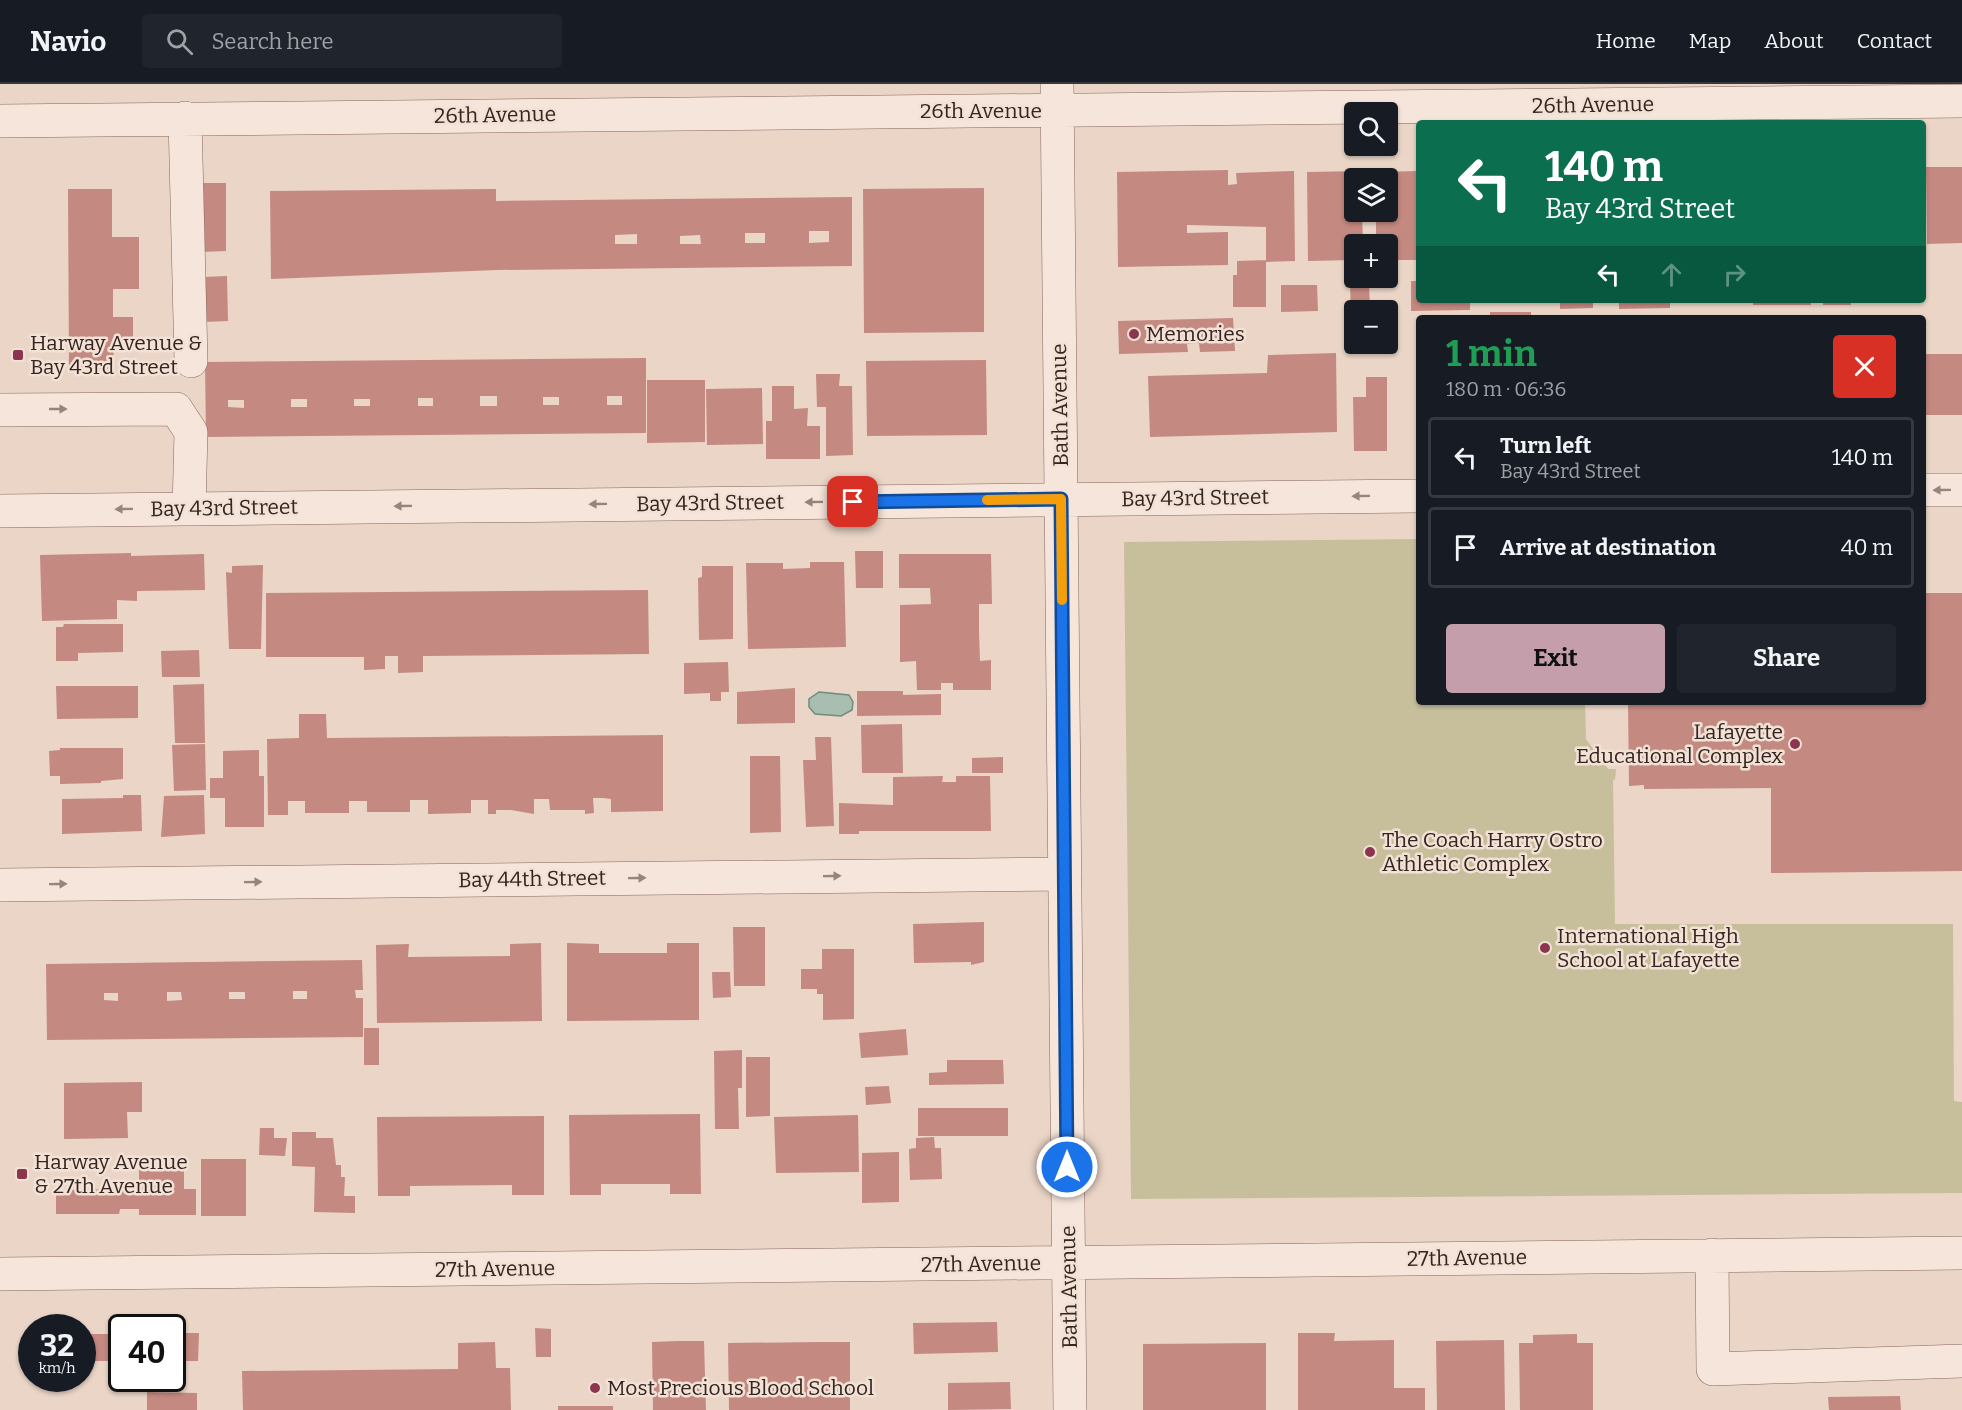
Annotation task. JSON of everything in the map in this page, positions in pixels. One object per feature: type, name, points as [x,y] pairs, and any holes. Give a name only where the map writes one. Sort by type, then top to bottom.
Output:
[{"type":"street","name":"26th Avenue","points":[[0,121],[1057,97],[1874,93],[1962,101]]},
{"type":"street","name":"Bath Avenue","points":[[1057,97],[1070,1410]]},
{"type":"street","points":[[185,118],[191,361]]},
{"type":"street","points":[[0,410],[176,409],[191,432],[189,508]]},
{"type":"street","points":[[1926,490],[1962,490]]},
{"type":"street","name":"Bay 43rd Street","points":[[0,511],[1416,496]]},
{"type":"street","name":"Bay 44th Street","points":[[0,885],[1065,874]]},
{"type":"street","name":"27th Avenue","points":[[0,1274],[1962,1253]]},
{"type":"street","points":[[1712,1255],[1713,1369],[1962,1361]]},
{"type":"shaded area","name":"The Coach Harry Ostro Athletic Complex","points":[[1416,539],[1416,705],[1585,705],[1586,739],[1608,769],[1616,769],[1613,780],[1615,924],[1953,924],[1954,1101],[1962,1102],[1962,1193],[1131,1199],[1124,542]]},
{"type":"shaded area","points":[[819,692],[849,695],[853,702],[852,710],[841,716],[815,714],[809,707],[809,699]]},
{"type":"building","points":[[1926,167],[1962,167],[1962,243],[1927,244]]},
{"type":"building","points":[[1228,170],[1228,185],[1237,184],[1236,173],[1294,171],[1295,261],[1266,262],[1266,227],[1187,225],[1187,233],[1228,232],[1228,265],[1118,267],[1117,172]]},
{"type":"building","points":[[1344,171],[1344,222],[1362,222],[1363,234],[1344,234],[1344,260],[1308,261],[1307,172]]},
{"type":"building","points":[[1398,171],[1416,171],[1416,260],[1398,260],[1398,234],[1376,234],[1376,222],[1398,222]]},
{"type":"building","points":[[201,183],[226,183],[226,251],[202,252]]},
{"type":"building","points":[[984,188],[984,332],[864,333],[863,189]]},
{"type":"building","points":[[68,189],[112,189],[112,237],[139,237],[139,289],[113,289],[113,317],[133,317],[133,344],[114,344],[113,369],[69,369]]},
{"type":"building","points":[[496,189],[496,201],[852,197],[852,266],[497,270],[271,279],[270,191]],"holes":[[[809,231],[829,231],[829,242],[809,243]],[[745,233],[765,233],[765,243],[745,243]],[[637,234],[637,244],[615,244],[615,235]],[[700,235],[701,244],[680,244],[680,236]]]},
{"type":"building","points":[[1266,260],[1266,307],[1233,307],[1233,275],[1237,275],[1237,261]]},
{"type":"building","points":[[227,276],[228,321],[203,322],[203,277]]},
{"type":"building","points":[[1411,281],[1416,281],[1416,303],[1470,303],[1470,310],[1411,311]]},
{"type":"building","points":[[1281,285],[1317,285],[1318,311],[1281,312]]},
{"type":"building","points":[[1350,288],[1369,288],[1370,300],[1351,300]]},
{"type":"building","points":[[1560,303],[1593,303],[1593,308],[1560,309]]},
{"type":"building","points":[[1619,303],[1670,303],[1670,308],[1619,309]]},
{"type":"building","points":[[1753,303],[1811,303],[1811,305],[1753,305]]},
{"type":"building","points":[[1823,303],[1851,303],[1851,305],[1823,305]]},
{"type":"building","points":[[1490,312],[1531,312],[1531,315],[1490,315]]},
{"type":"building","points":[[1233,318],[1235,351],[1200,352],[1199,343],[1187,344],[1188,352],[1119,354],[1118,321]]},
{"type":"building","points":[[1336,353],[1337,432],[1150,437],[1148,376],[1267,373],[1268,355]]},
{"type":"building","points":[[1926,354],[1962,354],[1962,415],[1926,415]]},
{"type":"building","points":[[646,358],[646,433],[206,437],[205,362]],"holes":[[[480,396],[497,396],[497,406],[480,406]],[[607,396],[622,396],[622,405],[607,405]],[[543,397],[559,397],[559,405],[543,405]],[[418,398],[433,398],[433,406],[418,406]],[[291,399],[307,399],[307,407],[291,407]],[[354,399],[370,399],[370,406],[354,406]],[[228,400],[244,400],[244,408],[228,407]]]},
{"type":"building","points":[[986,360],[987,435],[867,436],[866,361]]},
{"type":"building","points":[[816,374],[840,374],[839,386],[852,386],[853,455],[826,456],[826,407],[817,407]]},
{"type":"building","points":[[1366,377],[1387,377],[1387,451],[1354,451],[1353,397],[1366,397]]},
{"type":"building","points":[[647,380],[705,380],[705,442],[647,443]]},
{"type":"building","points":[[772,386],[794,386],[794,409],[808,408],[807,426],[820,426],[820,459],[766,459],[766,421],[772,421]]},
{"type":"building","points":[[762,388],[763,444],[707,445],[706,389]]},
{"type":"building","points":[[855,551],[883,551],[883,588],[856,588]]},
{"type":"building","points":[[131,553],[131,556],[204,554],[205,590],[137,591],[137,601],[117,600],[117,619],[42,621],[40,555]]},
{"type":"building","points":[[899,554],[991,554],[992,604],[979,604],[979,632],[980,661],[991,660],[991,690],[953,690],[953,683],[941,683],[941,690],[917,690],[916,661],[900,662],[900,605],[931,604],[930,588],[899,588]]},
{"type":"building","points":[[810,562],[844,562],[846,647],[748,649],[746,563],[783,563],[783,569],[810,568]]},
{"type":"building","points":[[263,565],[261,649],[229,649],[226,572],[232,573],[232,566]]},
{"type":"building","points":[[702,566],[733,566],[733,639],[699,640],[698,578],[702,577]]},
{"type":"building","points":[[648,590],[649,654],[423,656],[423,672],[398,673],[398,656],[385,656],[385,669],[364,670],[364,657],[266,657],[266,593]]},
{"type":"building","name":"Lafayette Educational Complex","points":[[1926,593],[1962,593],[1962,871],[1771,873],[1771,788],[1644,789],[1644,785],[1629,786],[1628,705],[1926,705]]},
{"type":"building","points":[[64,624],[123,624],[123,652],[78,653],[78,661],[56,661],[56,627],[63,627]]},
{"type":"building","points":[[199,650],[200,677],[162,677],[161,651]]},
{"type":"building","points":[[728,662],[729,692],[721,692],[721,701],[710,701],[710,693],[684,694],[684,663]]},
{"type":"building","points":[[204,684],[205,743],[175,743],[173,685]]},
{"type":"building","points":[[56,686],[138,686],[138,718],[57,719]]},
{"type":"building","points":[[795,688],[795,723],[737,724],[737,692]]},
{"type":"building","points":[[857,691],[903,691],[903,695],[941,694],[941,715],[857,716]]},
{"type":"building","points":[[299,714],[326,714],[327,738],[663,735],[663,811],[611,812],[611,799],[593,798],[594,813],[585,814],[585,810],[550,810],[549,799],[534,799],[534,814],[496,810],[496,814],[488,814],[488,800],[471,800],[471,813],[428,814],[428,800],[410,800],[410,812],[367,812],[367,801],[349,801],[349,813],[305,813],[305,801],[288,801],[288,815],[268,815],[267,739],[299,738]]},
{"type":"building","points":[[902,724],[903,773],[862,773],[861,725]]},
{"type":"building","points":[[815,737],[831,737],[834,826],[806,827],[803,760],[816,760]]},
{"type":"building","points":[[205,744],[206,790],[174,791],[172,745]]},
{"type":"building","points":[[60,748],[123,748],[123,779],[101,781],[101,783],[60,784],[60,776],[50,776],[49,751],[60,750]]},
{"type":"building","points":[[259,750],[259,776],[264,776],[264,827],[225,827],[225,798],[210,798],[210,778],[223,778],[223,751]]},
{"type":"building","points":[[750,756],[780,756],[781,832],[750,833]]},
{"type":"building","points":[[1003,757],[1003,773],[972,773],[972,758]]},
{"type":"building","points":[[943,776],[942,782],[956,782],[956,776],[990,776],[991,831],[859,831],[859,834],[839,834],[839,803],[893,805],[893,777]]},
{"type":"building","points":[[123,795],[141,795],[142,831],[62,834],[62,799],[123,798]]},
{"type":"building","points":[[204,795],[205,834],[161,837],[164,796]]},
{"type":"building","points":[[984,922],[984,962],[971,965],[971,962],[914,963],[913,924]]},
{"type":"building","points":[[733,927],[765,927],[765,986],[734,986]]},
{"type":"building","points":[[541,943],[542,1021],[377,1023],[376,945],[409,944],[408,957],[510,956],[510,944]]},
{"type":"building","points":[[567,943],[599,944],[599,953],[667,953],[667,943],[699,943],[699,1020],[567,1021]]},
{"type":"building","points":[[822,949],[854,949],[854,1019],[823,1020],[823,994],[817,994],[817,989],[801,989],[801,969],[822,969]]},
{"type":"building","points":[[362,960],[363,990],[355,990],[356,998],[363,998],[363,1037],[47,1040],[46,964]],"holes":[[[293,991],[307,991],[307,999],[293,999]],[[167,992],[181,992],[182,1000],[167,1001]],[[229,992],[245,992],[245,999],[229,999]],[[104,993],[118,993],[118,1001],[104,1000]]]},
{"type":"building","points":[[712,972],[730,972],[731,997],[713,998]]},
{"type":"building","points":[[364,1028],[379,1028],[379,1065],[364,1065]]},
{"type":"building","points":[[906,1029],[908,1055],[861,1058],[859,1033]]},
{"type":"building","points":[[742,1050],[742,1088],[738,1088],[739,1129],[715,1129],[714,1051]]},
{"type":"building","points":[[746,1057],[770,1057],[770,1116],[746,1117]]},
{"type":"building","points":[[947,1060],[1003,1060],[1004,1084],[929,1085],[929,1073],[947,1072]]},
{"type":"building","points":[[142,1082],[142,1112],[127,1112],[128,1138],[64,1139],[64,1083]]},
{"type":"building","points":[[889,1086],[891,1103],[866,1105],[865,1087]]},
{"type":"building","points":[[918,1108],[1008,1108],[1008,1136],[918,1136]]},
{"type":"building","points":[[700,1114],[701,1194],[670,1194],[670,1184],[601,1184],[601,1195],[570,1195],[569,1115]]},
{"type":"building","points":[[858,1115],[859,1172],[776,1173],[774,1117]]},
{"type":"building","points":[[544,1116],[544,1195],[512,1195],[512,1185],[410,1186],[410,1196],[378,1196],[377,1117]]},
{"type":"building","points":[[260,1128],[274,1128],[274,1138],[287,1138],[285,1156],[259,1155]]},
{"type":"building","points":[[292,1132],[316,1132],[316,1138],[333,1138],[336,1165],[341,1165],[341,1177],[345,1177],[344,1196],[355,1196],[355,1213],[314,1212],[315,1167],[292,1166]]},
{"type":"building","points":[[934,1137],[935,1148],[941,1148],[942,1179],[910,1180],[909,1149],[916,1148],[916,1138]]},
{"type":"building","points":[[899,1152],[899,1202],[862,1203],[862,1153]]},
{"type":"building","points":[[201,1159],[246,1159],[246,1216],[201,1216]]},
{"type":"building","points":[[139,1167],[184,1167],[184,1189],[196,1189],[196,1215],[139,1215],[139,1209],[120,1209],[119,1214],[56,1214],[56,1190],[139,1189]]},
{"type":"building","points":[[997,1322],[998,1352],[914,1354],[913,1323]]},
{"type":"building","points":[[535,1328],[551,1329],[551,1357],[536,1357]]},
{"type":"building","points":[[186,1333],[199,1333],[198,1361],[186,1361]]},
{"type":"building","points":[[1298,1333],[1335,1333],[1334,1341],[1394,1340],[1394,1388],[1425,1388],[1425,1410],[1298,1410]]},
{"type":"building","points":[[96,1334],[108,1334],[108,1361],[96,1361]]},
{"type":"building","points":[[1577,1334],[1577,1343],[1593,1343],[1593,1410],[1520,1410],[1519,1343],[1533,1343],[1533,1335]]},
{"type":"building","points":[[1504,1340],[1505,1410],[1437,1410],[1436,1341]]},
{"type":"building","points":[[704,1341],[706,1410],[653,1410],[652,1342]]},
{"type":"building","points":[[495,1342],[496,1368],[510,1368],[511,1410],[243,1410],[242,1371],[458,1369],[458,1343]]},
{"type":"building","points":[[850,1342],[850,1410],[729,1410],[728,1343]]},
{"type":"building","points":[[1266,1343],[1266,1410],[1143,1410],[1143,1344]]},
{"type":"building","points":[[1010,1382],[1011,1409],[948,1410],[948,1383]]},
{"type":"building","points":[[147,1392],[197,1393],[197,1410],[147,1410]]},
{"type":"building","points":[[1900,1396],[1901,1410],[1829,1410],[1828,1397]]},
{"type":"building","points":[[558,1406],[613,1406],[613,1410],[558,1410]]},
{"type":"slow traffic","points":[[987,500],[1061,499],[1062,600]]},
{"type":"place","name":"Memories","points":[[1134,334]]},
{"type":"place","name":"Harway Avenue & Bay 43rd Street","points":[[18,355]]},
{"type":"place","name":"Lafayette Educational Complex","points":[[1795,744]]},
{"type":"place","name":"The Coach Harry Ostro Athletic Complex","points":[[1370,852]]},
{"type":"place","name":"International High School at Lafayette","points":[[1545,948]]},
{"type":"place","name":"Harway Avenue & 27th Avenue","points":[[22,1174]]},
{"type":"place","name":"Most Precious Blood School","points":[[595,1388]]},
{"type":"route","points":[[853,502],[1061,499],[1067,1167]]}]
